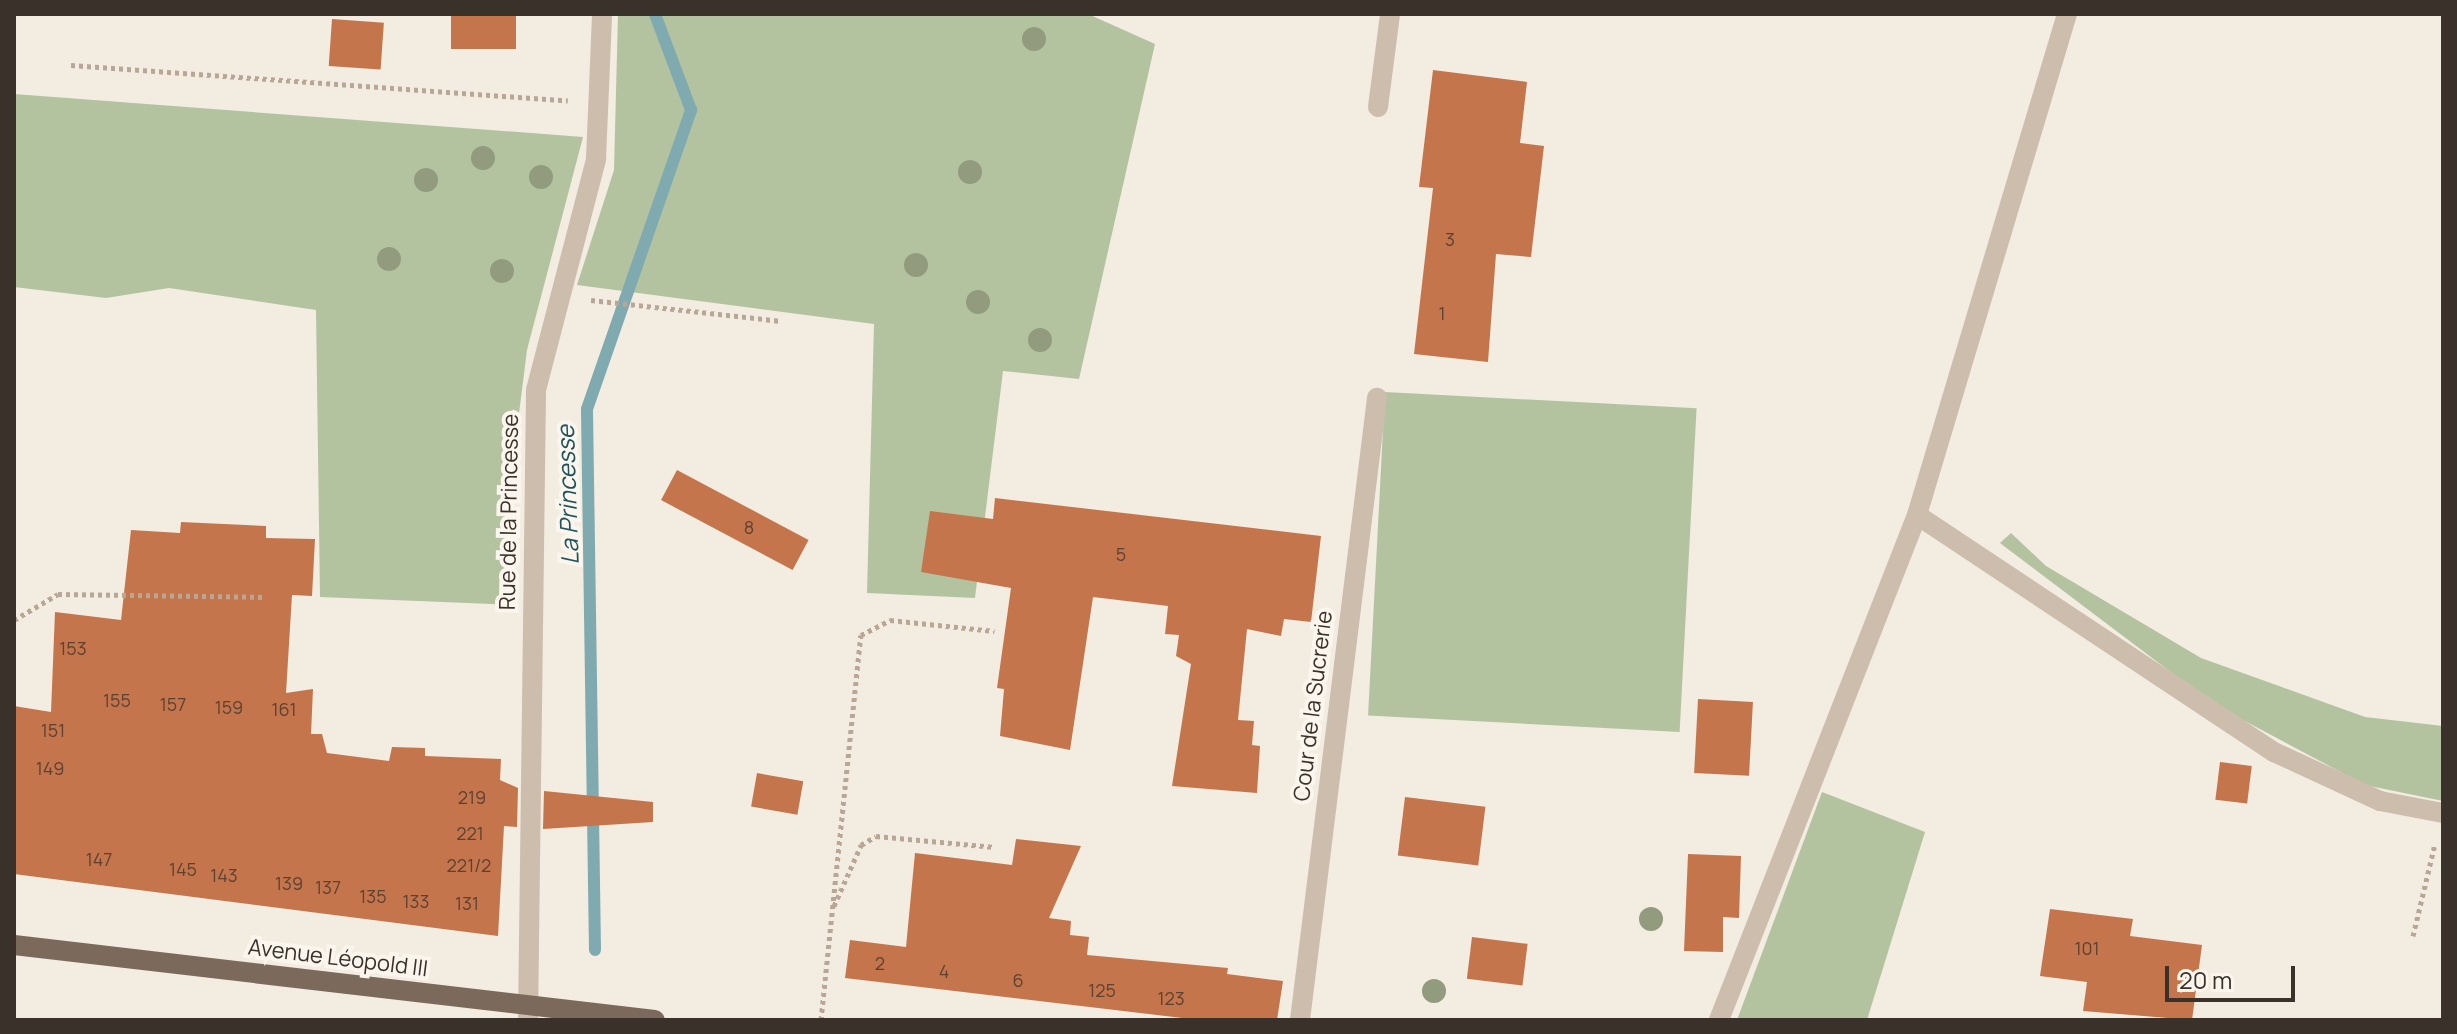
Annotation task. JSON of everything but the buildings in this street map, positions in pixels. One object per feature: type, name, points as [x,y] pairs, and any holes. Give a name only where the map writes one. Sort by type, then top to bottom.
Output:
[{"type":"main road","name":"Avenue Léopold III","points":[[14,945],[528,1012],[655,1020]]},
{"type":"street","name":"Rue de la Princesse","points":[[528,1012],[536,390],[596,159],[603,104],[602,14]]},
{"type":"street","points":[[1378,107],[1390,14]]},
{"type":"street","points":[[1719,1020],[1917,515],[2067,14]]},
{"type":"street","name":"Cour de la Sucrerie","points":[[1300,1020],[1377,398]]},
{"type":"street","points":[[1917,515],[2274,752],[2380,801],[2443,813]]},
{"type":"path","points":[[71,65],[603,104]]},
{"type":"path","points":[[602,302],[781,321]]},
{"type":"path","points":[[14,620],[58,594],[264,597]]},
{"type":"path","points":[[821,1020],[861,635],[890,620],[994,631]]},
{"type":"path","points":[[2413,936],[2423,874],[2443,834]]},
{"type":"path","points":[[831,912],[861,845],[876,836],[994,847]]},
{"type":"green space","points":[[618,14],[1088,14],[1155,44],[1079,379],[1003,371],[975,598],[867,593],[874,324],[577,285],[614,170]]},
{"type":"green space","points":[[14,94],[583,137],[527,350],[512,469],[514,605],[320,597],[316,310],[169,288],[106,298],[14,287]]},
{"type":"green space","points":[[1385,392],[1697,408],[1680,732],[1368,716]]},
{"type":"green space","points":[[2011,533],[2046,566],[2201,658],[2365,717],[2443,726],[2443,801],[2365,785],[2213,704],[2000,543]]},
{"type":"green space","points":[[1822,792],[1925,832],[1867,1020],[1737,1020]]},
{"type":"waterway","name":"La Princesse","points":[[595,950],[587,409],[691,110],[655,14]]}]
